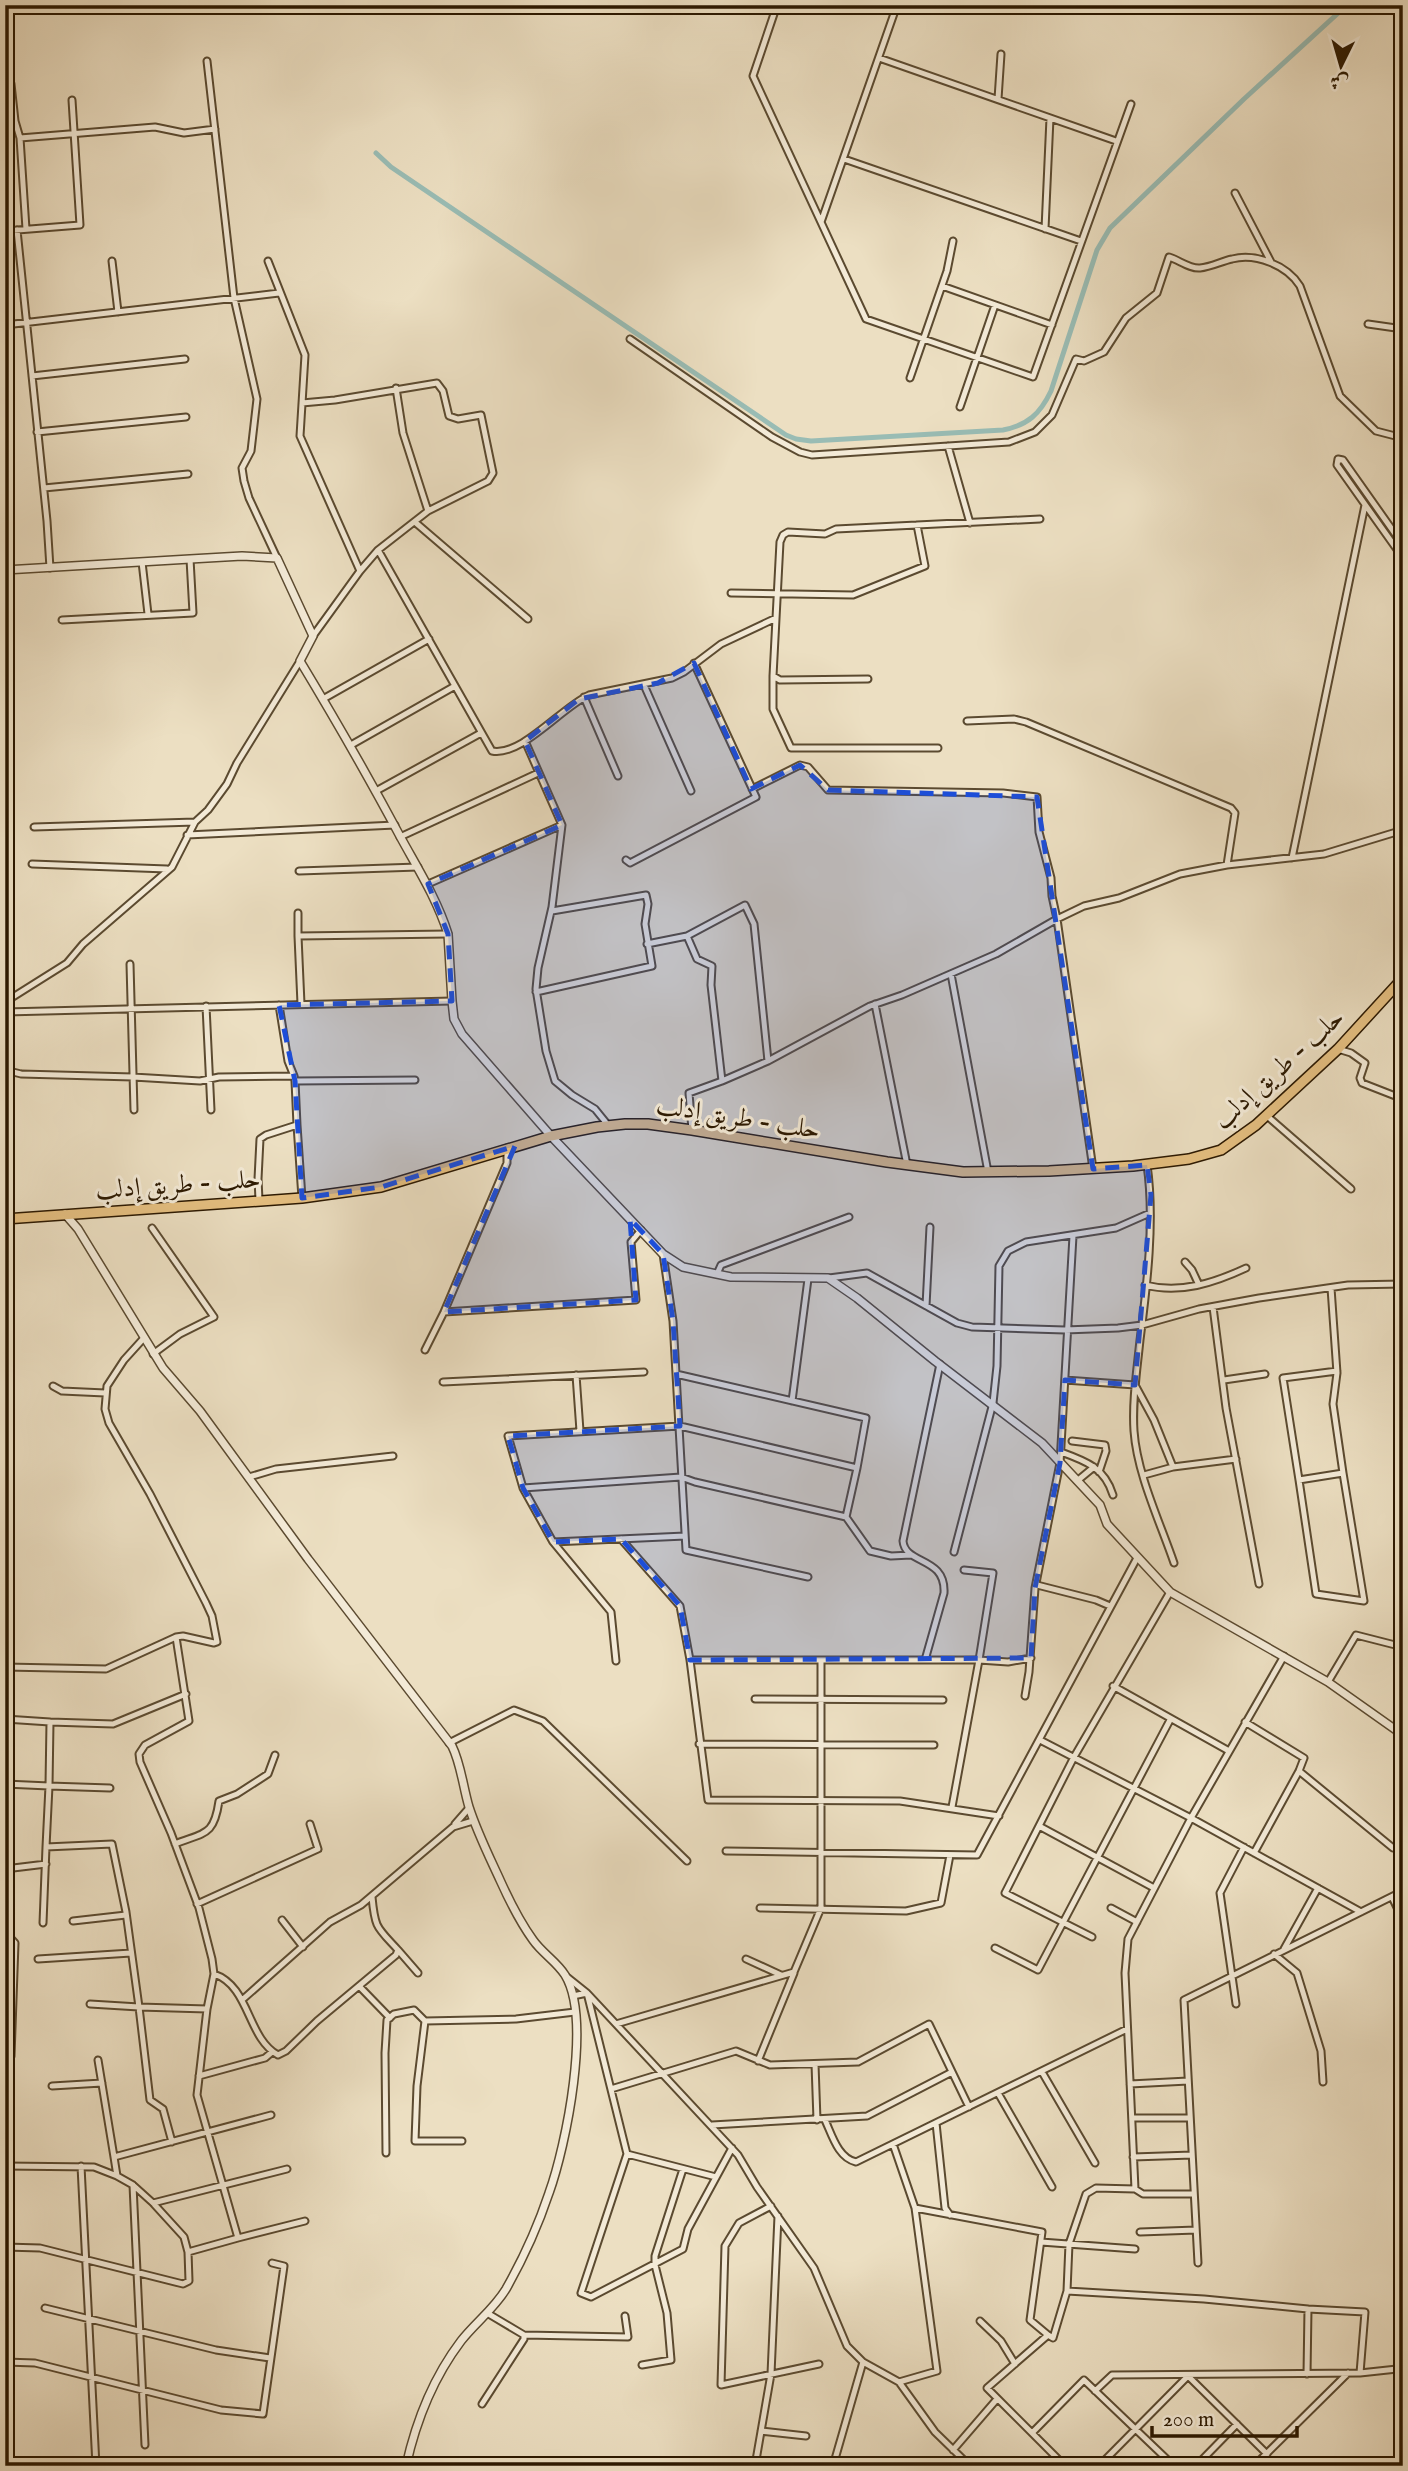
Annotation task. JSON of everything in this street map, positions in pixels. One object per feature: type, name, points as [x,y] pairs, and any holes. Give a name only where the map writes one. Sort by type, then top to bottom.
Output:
[{"type":"highway","name":"حلب - طريق إدلب","points":[[5,1219],[302,1198],[381,1187],[507,1148],[608,1125],[648,1124],[963,1172],[1093,1169],[1189,1159],[1221,1150],[1266,1115],[1338,1049],[1403,978]]},
{"type":"street","points":[[777,5],[753,76],[866,319],[1033,377],[1131,104]]},
{"type":"street","points":[[821,222],[897,5]]},
{"type":"street","points":[[998,99],[1001,54]]},
{"type":"street","points":[[879,58],[1116,141]]},
{"type":"street","points":[[207,61],[234,298],[257,399],[251,451],[242,468],[244,481],[248,498],[313,636]]},
{"type":"street","points":[[5,73],[11,84],[15,121],[20,138],[26,229]]},
{"type":"street","points":[[5,231],[80,225],[72,100]]},
{"type":"street","points":[[1045,229],[1050,118]]},
{"type":"street","points":[[20,138],[155,127],[184,133],[215,129]]},
{"type":"street","points":[[844,159],[1081,241]]},
{"type":"street","points":[[1235,193],[1271,263]]},
{"type":"street","points":[[17,230],[50,568]]},
{"type":"street","points":[[909,378],[942,286],[953,241]]},
{"type":"street","points":[[630,339],[772,437],[800,452],[812,455],[1009,442],[1035,432],[1052,415],[1076,359],[1084,360],[1104,352],[1126,318],[1157,293],[1169,257],[1194,268],[1202,268],[1240,257],[1271,263],[1289,270],[1300,286],[1339,396],[1376,431],[1403,438]]},
{"type":"street","points":[[112,261],[118,312]]},
{"type":"street","points":[[268,261],[305,355],[300,436],[360,571]]},
{"type":"street","points":[[942,286],[1052,325]]},
{"type":"street","points":[[5,325],[279,293]]},
{"type":"street","points":[[960,407],[995,305]]},
{"type":"street","points":[[1368,324],[1403,328]]},
{"type":"street","points":[[32,376],[185,359]]},
{"type":"street","points":[[5,1002],[67,962],[83,944],[172,867],[187,835],[227,784],[313,636],[378,550],[428,511],[488,481],[493,473],[481,415],[458,418],[449,416],[443,391],[437,383],[335,400],[302,402]]},
{"type":"street","points":[[396,388],[402,433],[428,511]]},
{"type":"street","points":[[37,432],[186,417]]},
{"type":"street","points":[[948,446],[970,523]]},
{"type":"street","points":[[1403,545],[1343,460],[1338,459],[1337,465],[1403,558]]},
{"type":"street","points":[[44,488],[188,474]]},
{"type":"street","points":[[1292,858],[1365,505]]},
{"type":"street","points":[[868,679],[780,680],[773,676],[780,542],[783,535],[788,532],[825,534],[836,529],[1040,519]]},
{"type":"street","points":[[416,523],[528,619]]},
{"type":"street","points":[[731,593],[853,595],[925,566],[917,525]]},
{"type":"street","points":[[378,550],[492,751],[498,752],[525,741],[544,728],[561,711],[584,697],[672,678],[721,644],[776,618]]},
{"type":"street","points":[[5,570],[242,556],[276,558]]},
{"type":"street","points":[[62,620],[193,613],[190,559]]},
{"type":"street","points":[[142,562],[148,614]]},
{"type":"street","points":[[323,699],[429,639]]},
{"type":"street","points":[[300,661],[351,745],[428,884],[448,934],[454,1019],[462,1034],[551,1136],[640,1230],[663,1254],[683,1266],[731,1277],[807,1279],[867,1273],[957,1323],[972,1327],[1069,1330],[1142,1325],[1213,1307],[1348,1285],[1403,1284]]},
{"type":"street","points":[[626,860],[630,863],[757,797],[694,663]]},
{"type":"street","points":[[773,669],[773,709],[791,748],[938,748]]},
{"type":"street","points":[[644,685],[691,791]]},
{"type":"street","points":[[351,745],[455,687]]},
{"type":"street","points":[[584,697],[618,776]]},
{"type":"street","points":[[967,721],[1014,719],[1026,722],[1231,808],[1235,813],[1227,865]]},
{"type":"street","points":[[376,791],[481,733]]},
{"type":"street","points":[[525,741],[562,825],[552,911],[538,968],[536,992],[552,1077],[563,1089],[594,1109],[608,1125]]},
{"type":"street","points":[[752,789],[800,765],[808,767],[828,790],[1003,793],[1037,797],[1039,832],[1049,868],[1093,1169]]},
{"type":"street","points":[[400,836],[538,773]]},
{"type":"street","points":[[34,827],[195,822]]},
{"type":"street","points":[[187,835],[395,825]]},
{"type":"street","points":[[428,884],[562,825]]},
{"type":"street","points":[[692,1130],[689,1093],[768,1060],[875,1004],[996,954],[1084,906],[1119,898],[1180,874],[1227,865],[1324,854],[1403,830]]},
{"type":"street","points":[[32,863],[167,869]]},
{"type":"street","points":[[299,871],[418,867]]},
{"type":"street","points":[[536,992],[652,966],[645,924],[648,904],[646,895],[552,911]]},
{"type":"street","points":[[648,944],[687,936],[745,905],[754,924],[768,1060]]},
{"type":"street","points":[[298,913],[301,1004]]},
{"type":"street","points":[[298,936],[448,934]]},
{"type":"street","points":[[687,936],[697,959],[712,966],[711,985],[722,1081]]},
{"type":"street","points":[[130,964],[134,1110]]},
{"type":"street","points":[[951,974],[988,1172]]},
{"type":"street","points":[[5,1012],[452,1000]]},
{"type":"street","points":[[875,1004],[907,1165]]},
{"type":"street","points":[[279,1005],[288,1061],[295,1078],[302,1198]]},
{"type":"street","points":[[206,1006],[211,1110]]},
{"type":"street","points":[[1338,1049],[1351,1053],[1365,1063],[1360,1078],[1363,1083],[1403,1099]]},
{"type":"street","points":[[5,1070],[21,1074],[200,1081],[219,1077],[415,1080]]},
{"type":"street","points":[[1266,1115],[1351,1189]]},
{"type":"street","points":[[260,1200],[258,1178],[261,1139],[297,1125]]},
{"type":"street","points":[[425,1350],[508,1163],[507,1148]]},
{"type":"street","points":[[1147,1165],[1151,1195],[1135,1385],[1134,1429],[1136,1454],[1174,1563]]},
{"type":"street","points":[[954,1552],[993,1403],[998,1366],[999,1266],[1008,1251],[1026,1242],[1116,1228],[1150,1213]]},
{"type":"street","points":[[64,1214],[78,1229],[153,1354],[200,1411],[449,1742],[457,1759],[473,1821],[504,1889],[528,1931],[565,1975],[587,1993],[732,2148],[814,2268],[847,2346],[863,2362],[899,2382],[935,2432],[970,2466]]},
{"type":"street","points":[[718,1274],[721,1265],[849,1217]]},
{"type":"street","points":[[926,1306],[930,1227]]},
{"type":"street","points":[[152,1228],[214,1317],[180,1334],[153,1354]]},
{"type":"street","points":[[444,1311],[636,1300],[631,1242],[640,1230]]},
{"type":"street","points":[[1025,1696],[1037,1585],[1060,1463],[1073,1236]]},
{"type":"street","points":[[663,1254],[673,1321],[685,1550],[808,1577]]},
{"type":"street","points":[[1185,1262],[1199,1285]]},
{"type":"street","points":[[1145,1286],[1164,1290],[1188,1289],[1246,1268]]},
{"type":"street","points":[[828,1278],[857,1297],[1042,1443],[1100,1505],[1107,1524],[1170,1592],[1328,1682],[1403,1735]]},
{"type":"street","points":[[792,1401],[807,1279]]},
{"type":"street","points":[[1331,1288],[1337,1371],[1333,1404],[1364,1601],[1316,1594],[1283,1378],[1337,1371]]},
{"type":"street","points":[[1213,1307],[1226,1408],[1259,1584]]},
{"type":"street","points":[[5,1667],[106,1669],[176,1637],[217,1642],[206,1603],[150,1494],[109,1423],[105,1409],[107,1386],[124,1360],[143,1339]]},
{"type":"street","points":[[925,1660],[945,1584],[932,1565],[911,1555],[903,1547],[903,1542],[940,1364]]},
{"type":"street","points":[[443,1382],[644,1372]]},
{"type":"street","points":[[676,1374],[866,1418],[846,1517]]},
{"type":"street","points":[[1224,1380],[1265,1374]]},
{"type":"street","points":[[576,1375],[580,1431]]},
{"type":"street","points":[[1065,1380],[1135,1385]]},
{"type":"street","points":[[1135,1385],[1154,1420],[1173,1467]]},
{"type":"street","points":[[53,1386],[62,1391],[105,1393]]},
{"type":"street","points":[[616,1661],[611,1612],[553,1542],[523,1488],[508,1436],[680,1426],[857,1468]]},
{"type":"street","points":[[1072,1441],[1105,1445],[1106,1451],[1097,1470],[1077,1481]]},
{"type":"street","points":[[1061,1452],[1083,1460],[1108,1479],[1113,1495]]},
{"type":"street","points":[[249,1478],[276,1469],[393,1456]]},
{"type":"street","points":[[1144,1475],[1173,1467],[1236,1460]]},
{"type":"street","points":[[1299,1480],[1343,1473]]},
{"type":"street","points":[[523,1488],[681,1477],[709,1486],[846,1517],[870,1551],[891,1556],[911,1555]]},
{"type":"street","points":[[553,1542],[685,1535]]},
{"type":"street","points":[[621,1539],[680,1606],[690,1660],[708,1800],[900,1801],[999,1816]]},
{"type":"street","points":[[726,1851],[977,1855],[1138,1558]]},
{"type":"street","points":[[952,1807],[993,1573],[964,1570]]},
{"type":"street","points":[[1037,1585],[1110,1606]]},
{"type":"street","points":[[1091,1937],[1005,1893],[1074,1757],[1170,1592]]},
{"type":"street","points":[[1328,1682],[1356,1635],[1403,1647]]},
{"type":"street","points":[[176,1637],[189,1721],[145,1745],[139,1754],[197,1904],[214,1974],[207,2009],[198,2100],[238,2238]]},
{"type":"street","points":[[1135,2189],[1125,1973],[1128,1939],[1191,1818],[1284,1656]]},
{"type":"street","points":[[690,1660],[1008,1662],[1031,1658]]},
{"type":"street","points":[[758,2061],[821,1908],[821,1660]]},
{"type":"street","points":[[1113,1686],[1229,1751]]},
{"type":"street","points":[[5,1719],[113,1724],[186,1694]]},
{"type":"street","points":[[755,1699],[943,1700]]},
{"type":"street","points":[[449,1742],[514,1710],[543,1721],[687,1861]]},
{"type":"street","points":[[995,1948],[1038,1970],[1170,1720]]},
{"type":"street","points":[[43,1923],[50,1722]]},
{"type":"street","points":[[1245,1722],[1304,1758],[1254,1853]]},
{"type":"street","points":[[1040,1740],[1191,1818],[1362,1912]]},
{"type":"street","points":[[699,1744],[934,1745]]},
{"type":"street","points":[[175,1844],[209,1830],[216,1822],[219,1801],[237,1794],[268,1774],[275,1755]]},
{"type":"street","points":[[1299,1771],[1393,1847]]},
{"type":"street","points":[[5,1784],[110,1788]]},
{"type":"street","points":[[242,2000],[330,1922],[372,1897],[453,1827],[469,1808]]},
{"type":"street","points":[[453,1827],[473,1821]]},
{"type":"street","points":[[197,1904],[318,1849],[310,1824]]},
{"type":"street","points":[[1039,1826],[1154,1888]]},
{"type":"street","points":[[46,1847],[112,1844],[127,1915],[150,2100],[163,2109],[172,2142]]},
{"type":"street","points":[[1236,2004],[1220,1894],[1244,1847]]},
{"type":"street","points":[[760,1908],[906,1911],[941,1903],[950,1855]]},
{"type":"street","points":[[5,1869],[46,1864]]},
{"type":"street","points":[[1284,1949],[1318,1888]]},
{"type":"street","points":[[1198,2263],[1184,2000],[1403,1891]]},
{"type":"street","points":[[372,1897],[374,1922],[382,1935],[418,1973]]},
{"type":"street","points":[[1392,1897],[1403,1920]]},
{"type":"street","points":[[1111,1908],[1137,1922]]},
{"type":"street","points":[[73,1921],[127,1915]]},
{"type":"street","points":[[282,1920],[303,1947]]},
{"type":"street","points":[[5,1932],[15,1943],[13,2009],[9,2034],[11,2056],[5,2077]]},
{"type":"street","points":[[214,1974],[229,1984],[242,2000],[262,2038],[272,2052],[278,2055],[286,2051],[317,2021],[396,1955],[398,1950]]},
{"type":"street","points":[[38,1959],[131,1953]]},
{"type":"street","points":[[1274,1954],[1297,1973],[1321,2051],[1323,2082]]},
{"type":"street","points":[[746,1959],[783,1976]]},
{"type":"street","points":[[5,1961],[15,1961]]},
{"type":"street","points":[[616,2024],[794,1972]]},
{"type":"street","points":[[406,2466],[414,2430],[428,2398],[461,2341],[504,2292],[522,2258],[557,2170],[577,2038],[573,1996],[565,1975]]},
{"type":"street","points":[[359,1986],[390,2018]]},
{"type":"street","points":[[573,1996],[587,1993]]},
{"type":"street","points":[[587,1993],[627,2154],[581,2293],[591,2297],[683,2249],[688,2229],[732,2148]]},
{"type":"street","points":[[90,2004],[207,2009]]},
{"type":"street","points":[[5,2009],[13,2009]]},
{"type":"street","points":[[386,2153],[385,2053],[387,2020],[394,2014],[414,2011],[425,2021],[516,2018],[575,2012]]},
{"type":"street","points":[[425,2021],[417,2086],[415,2141],[462,2141]]},
{"type":"street","points":[[611,2089],[736,2052],[770,2065],[858,2062],[929,2024],[969,2107]]},
{"type":"street","points":[[815,2064],[821,2120],[848,2161],[856,2162],[1127,2029]]},
{"type":"street","points":[[199,2076],[265,2058],[272,2052]]},
{"type":"street","points":[[98,2060],[117,2176]]},
{"type":"street","points":[[712,2125],[867,2116],[952,2072]]},
{"type":"street","points":[[1042,2072],[1095,2163]]},
{"type":"street","points":[[1130,2084],[1188,2081]]},
{"type":"street","points":[[52,2086],[102,2083]]},
{"type":"street","points":[[998,2094],[1052,2188]]},
{"type":"street","points":[[114,2157],[271,2115]]},
{"type":"street","points":[[1132,2118],[1190,2118]]},
{"type":"street","points":[[936,2123],[945,2208],[950,2215]]},
{"type":"street","points":[[893,2144],[915,2208],[937,2371],[899,2382]]},
{"type":"street","points":[[627,2154],[716,2177]]},
{"type":"street","points":[[1133,2157],[1192,2155]]},
{"type":"street","points":[[5,2166],[94,2167],[133,2185],[184,2237],[188,2252],[189,2281],[186,2284],[138,2274],[40,2248],[5,2246]]},
{"type":"street","points":[[81,2166],[96,2466]]},
{"type":"street","points":[[153,2203],[287,2169]]},
{"type":"street","points":[[642,2365],[671,2360],[667,2314],[655,2256],[683,2169]]},
{"type":"street","points":[[133,2185],[145,2445]]},
{"type":"street","points":[[915,2208],[1042,2232],[1030,2320],[1053,2338],[1068,2291],[1069,2244],[1086,2194],[1096,2188],[1135,2189],[1143,2194],[1194,2194]]},
{"type":"street","points":[[771,2206],[739,2224],[725,2246],[720,2385],[819,2364]]},
{"type":"street","points":[[755,2466],[771,2374],[778,2216]]},
{"type":"street","points":[[188,2252],[305,2221]]},
{"type":"street","points":[[1140,2232],[1196,2230]]},
{"type":"street","points":[[1041,2242],[1135,2249]]},
{"type":"street","points":[[5,2362],[35,2363],[221,2410],[263,2414],[285,2266],[272,2263]]},
{"type":"street","points":[[1068,2291],[1365,2312],[1360,2373]]},
{"type":"street","points":[[45,2308],[216,2350],[270,2358]]},
{"type":"street","points":[[1307,2374],[1308,2309]]},
{"type":"street","points":[[486,2313],[524,2335],[628,2337],[625,2316]]},
{"type":"street","points":[[980,2321],[1001,2341],[1015,2364]]},
{"type":"street","points":[[482,2404],[524,2335]]},
{"type":"street","points":[[1048,2335],[987,2388],[1065,2466]]},
{"type":"street","points":[[833,2466],[863,2362]]},
{"type":"street","points":[[1095,2391],[1112,2375],[1360,2373],[1397,2369]]},
{"type":"street","points":[[1254,2466],[1348,2373]]},
{"type":"street","points":[[1188,2375],[1267,2454]]},
{"type":"street","points":[[1099,2466],[1188,2375]]},
{"type":"street","points":[[1032,2433],[1084,2380],[1174,2466]]},
{"type":"street","points":[[953,2450],[997,2399]]},
{"type":"street","points":[[1196,2466],[1237,2424]]},
{"type":"street","points":[[761,2431],[806,2435]]},
{"type":"street","points":[[37,2464],[68,2466]]},
{"type":"highlighted area","points":[[694,663],[751,789],[800,765],[828,790],[1037,797],[1093,1169],[1147,1165],[1151,1195],[1135,1385],[1065,1380],[1060,1463],[1035,1588],[1031,1658],[690,1660],[680,1606],[621,1539],[553,1542],[523,1488],[508,1436],[680,1426],[673,1321],[663,1254],[630,1219],[636,1300],[444,1312],[515,1146],[381,1187],[302,1198],[295,1081],[279,1005],[452,1001],[448,934],[428,884],[562,825],[525,741],[579,699],[658,683]]},
{"type":"waterway","points":[[376,153],[391,167],[786,435],[811,441],[1003,430],[1026,422],[1038,412],[1047,399],[1097,250],[1110,228],[1244,99],[1347,5]]}]
